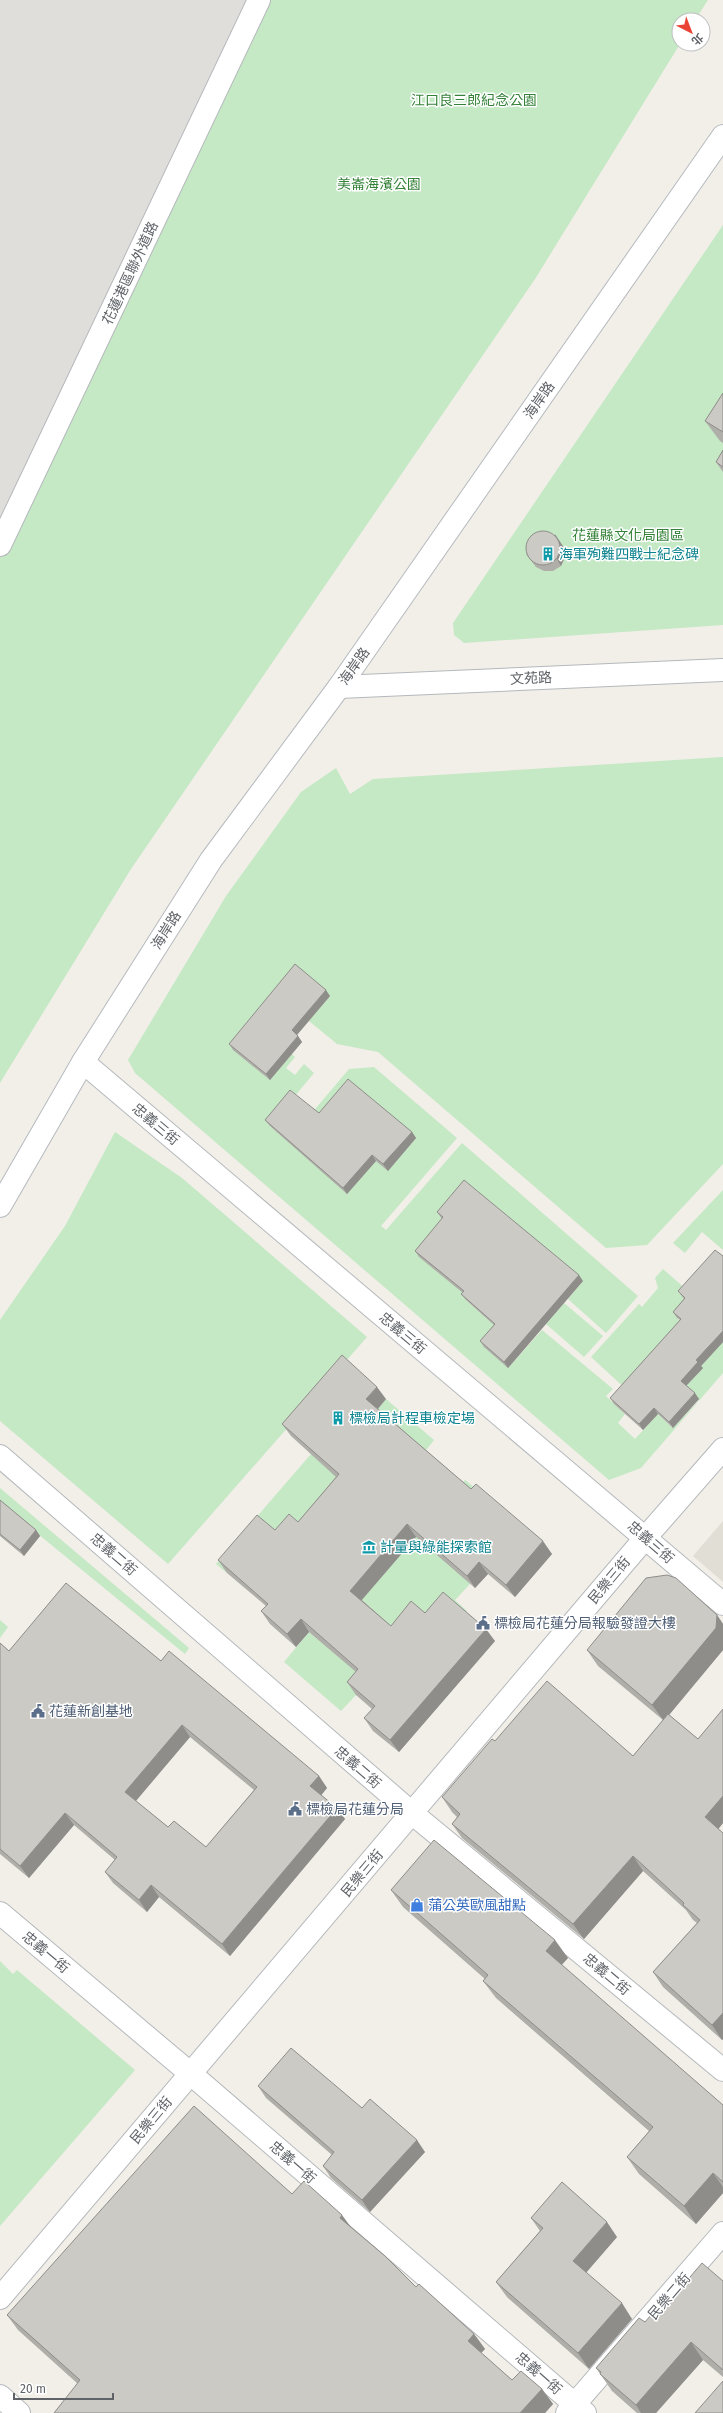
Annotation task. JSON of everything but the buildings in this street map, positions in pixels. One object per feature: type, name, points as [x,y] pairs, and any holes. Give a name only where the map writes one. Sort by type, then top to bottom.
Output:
[{"type":"street","name":"花蓮港區聯外道路","points":[[0,545],[259,0]]},
{"type":"street","name":"海岸路","points":[[0,1206],[83,1062],[211,860],[339,686],[723,136]]},
{"type":"street","name":"文苑路","points":[[339,686],[723,670]]},
{"type":"street","name":"忠義三街","points":[[83,1062],[646,1537],[723,1604]]},
{"type":"street","name":"民樂三街","points":[[0,2298],[413,1814],[646,1537],[723,1449]]},
{"type":"street","name":"忠義二街","points":[[0,1456],[413,1814],[723,2070]]},
{"type":"street","name":"忠義一街","points":[[0,1913],[191,2074],[575,2410]]},
{"type":"street","name":"民樂二街","points":[[575,2410],[723,2233]]},
{"type":"street","points":[[0,2396],[19,2413]]},
{"type":"shaded area","points":[[0,0],[271,0],[0,574]]},
{"type":"shaded area","points":[[723,1521],[723,1582],[693,1556]]},
{"type":"green space","name":"美崙海濱公園","points":[[268,0],[708,0],[700,12],[671,12],[671,52],[675,52],[535,279],[131,869],[0,1083],[0,558],[31,501]]},
{"type":"green space","name":"花蓮縣文化局園區","points":[[723,225],[723,625],[464,643],[454,635],[453,623]]},
{"type":"green space","points":[[723,757],[723,1164],[647,1245],[606,1248],[378,1052],[337,1044],[309,1021],[300,971],[292,1054],[295,1057],[286,1068],[295,1075],[304,1064],[314,1073],[270,1126],[288,1141],[349,1069],[374,1067],[457,1138],[381,1226],[386,1230],[462,1143],[638,1296],[606,1333],[568,1299],[583,1281],[466,1300],[492,1323],[496,1319],[508,1368],[542,1330],[613,1389],[606,1396],[625,1414],[618,1423],[635,1439],[658,1414],[673,1428],[699,1400],[627,1390],[591,1357],[639,1304],[642,1307],[658,1288],[655,1278],[663,1269],[688,1291],[690,1304],[677,1318],[710,1347],[723,1334],[723,1373],[641,1468],[609,1480],[135,1073],[128,1060],[226,896],[301,792],[336,768],[350,794],[373,779]]},
{"type":"green space","points":[[115,1132],[182,1178],[367,1337],[168,1564],[0,1421],[0,1320],[65,1226]]},
{"type":"green space","points":[[723,1190],[723,1250],[702,1232],[685,1253],[673,1243]]},
{"type":"green space","points":[[564,1303],[603,1336],[584,1357],[546,1324]]},
{"type":"green space","points":[[386,1399],[434,1440],[423,1454],[331,1506],[227,1573],[216,1564],[311,1454],[327,1468]]},
{"type":"green space","points":[[465,1480],[485,1496],[470,1584],[455,1600],[467,1611],[446,1636],[356,1695],[341,1711],[284,1662],[309,1632],[342,1659],[341,1587]]},
{"type":"green space","points":[[0,1488],[189,1648],[185,1654],[0,1503]]},
{"type":"green space","points":[[0,1620],[8,1627],[0,1638]]},
{"type":"green space","points":[[0,1961],[13,1974],[17,1970],[135,2070],[0,2226]]},
{"type":"place","name":"海軍殉難四戰士紀念碑","points":[[548,554]]},
{"type":"place","name":"標檢局計程車檢定場","points":[[338,1418]]},
{"type":"place","name":"計量與綠能探索館","points":[[369,1547]]},
{"type":"place","name":"標檢局花蓮分局報驗發證大樓","points":[[483,1623]]},
{"type":"place","name":"花蓮新創基地","points":[[38,1711]]},
{"type":"place","name":"標檢局花蓮分局","points":[[295,1809]]},
{"type":"place","name":"蒲公英歐風甜點","points":[[417,1905]]},
{"type":"park label","name":"江口良三郎紀念公園","points":[[474,100]]}]
